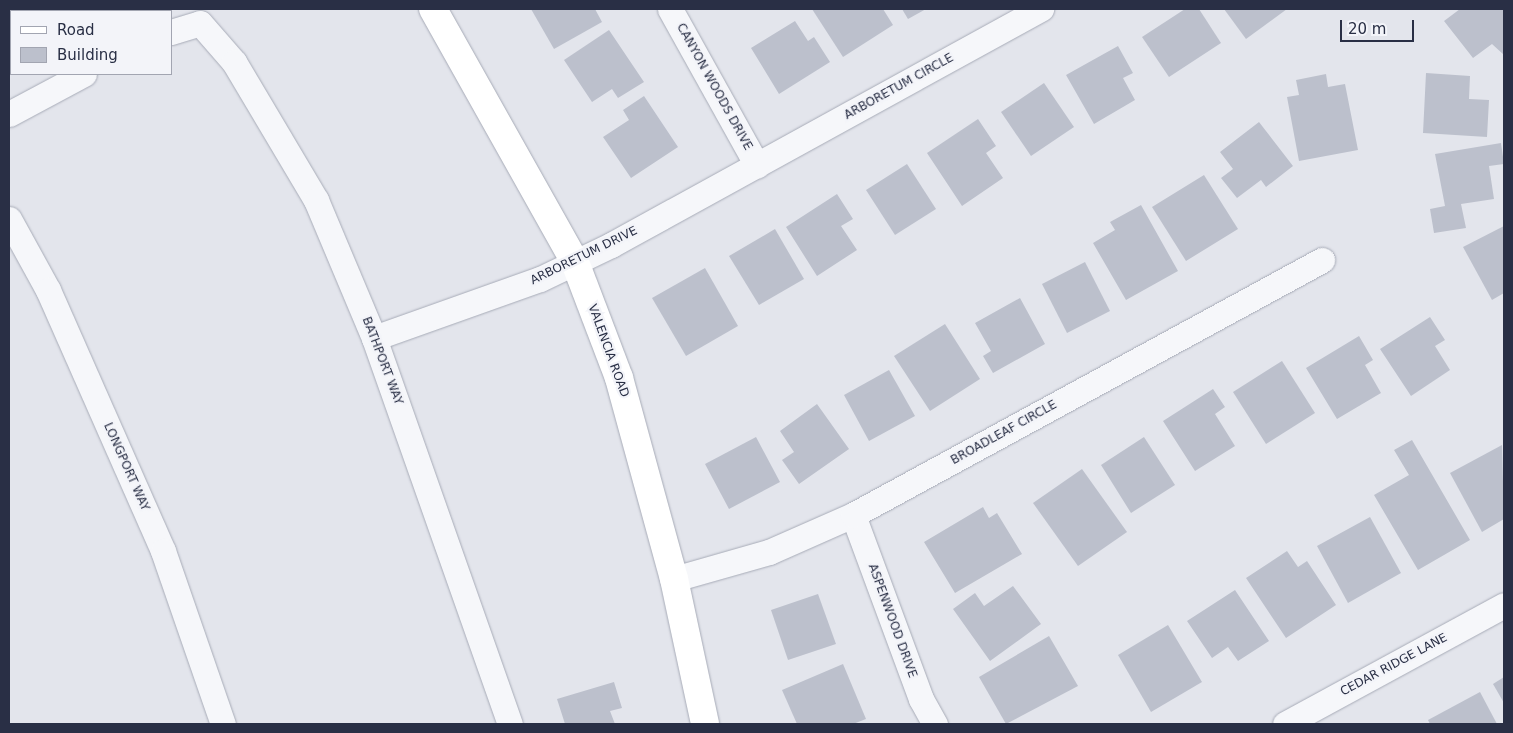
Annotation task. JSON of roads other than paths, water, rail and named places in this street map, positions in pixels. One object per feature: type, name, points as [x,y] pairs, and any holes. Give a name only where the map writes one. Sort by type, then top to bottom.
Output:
[{"type":"street","name":"VALENCIA ROAD","points":[[433,9],[575,262],[620,378],[674,579],[705,724]]},
{"type":"street","name":"CANYON WOODS DRIVE","points":[[670,9],[757,164]]},
{"type":"street","name":"ARBORETUM CIRCLE","points":[[757,164],[1041,9]]},
{"type":"street","name":"BATHPORT WAY","points":[[172,32],[200,23],[234,62],[316,200],[374,338],[510,724]]},
{"type":"street","points":[[9,114],[82,75]]},
{"type":"street","name":"ARBORETUM DRIVE","points":[[374,338],[575,262],[757,164]]},
{"type":"street","name":"LONGPORT WAY","points":[[9,219],[48,290],[163,551],[223,724]]},
{"type":"street","name":"BROADLEAF CIRCLE","points":[[674,579],[769,552],[853,515],[1322,260]]},
{"type":"street","name":"ASPENWOOD DRIVE","points":[[853,515],[921,699],[935,724]]},
{"type":"street","name":"CEDAR RIDGE LANE","points":[[1285,724],[1504,606]]}]
